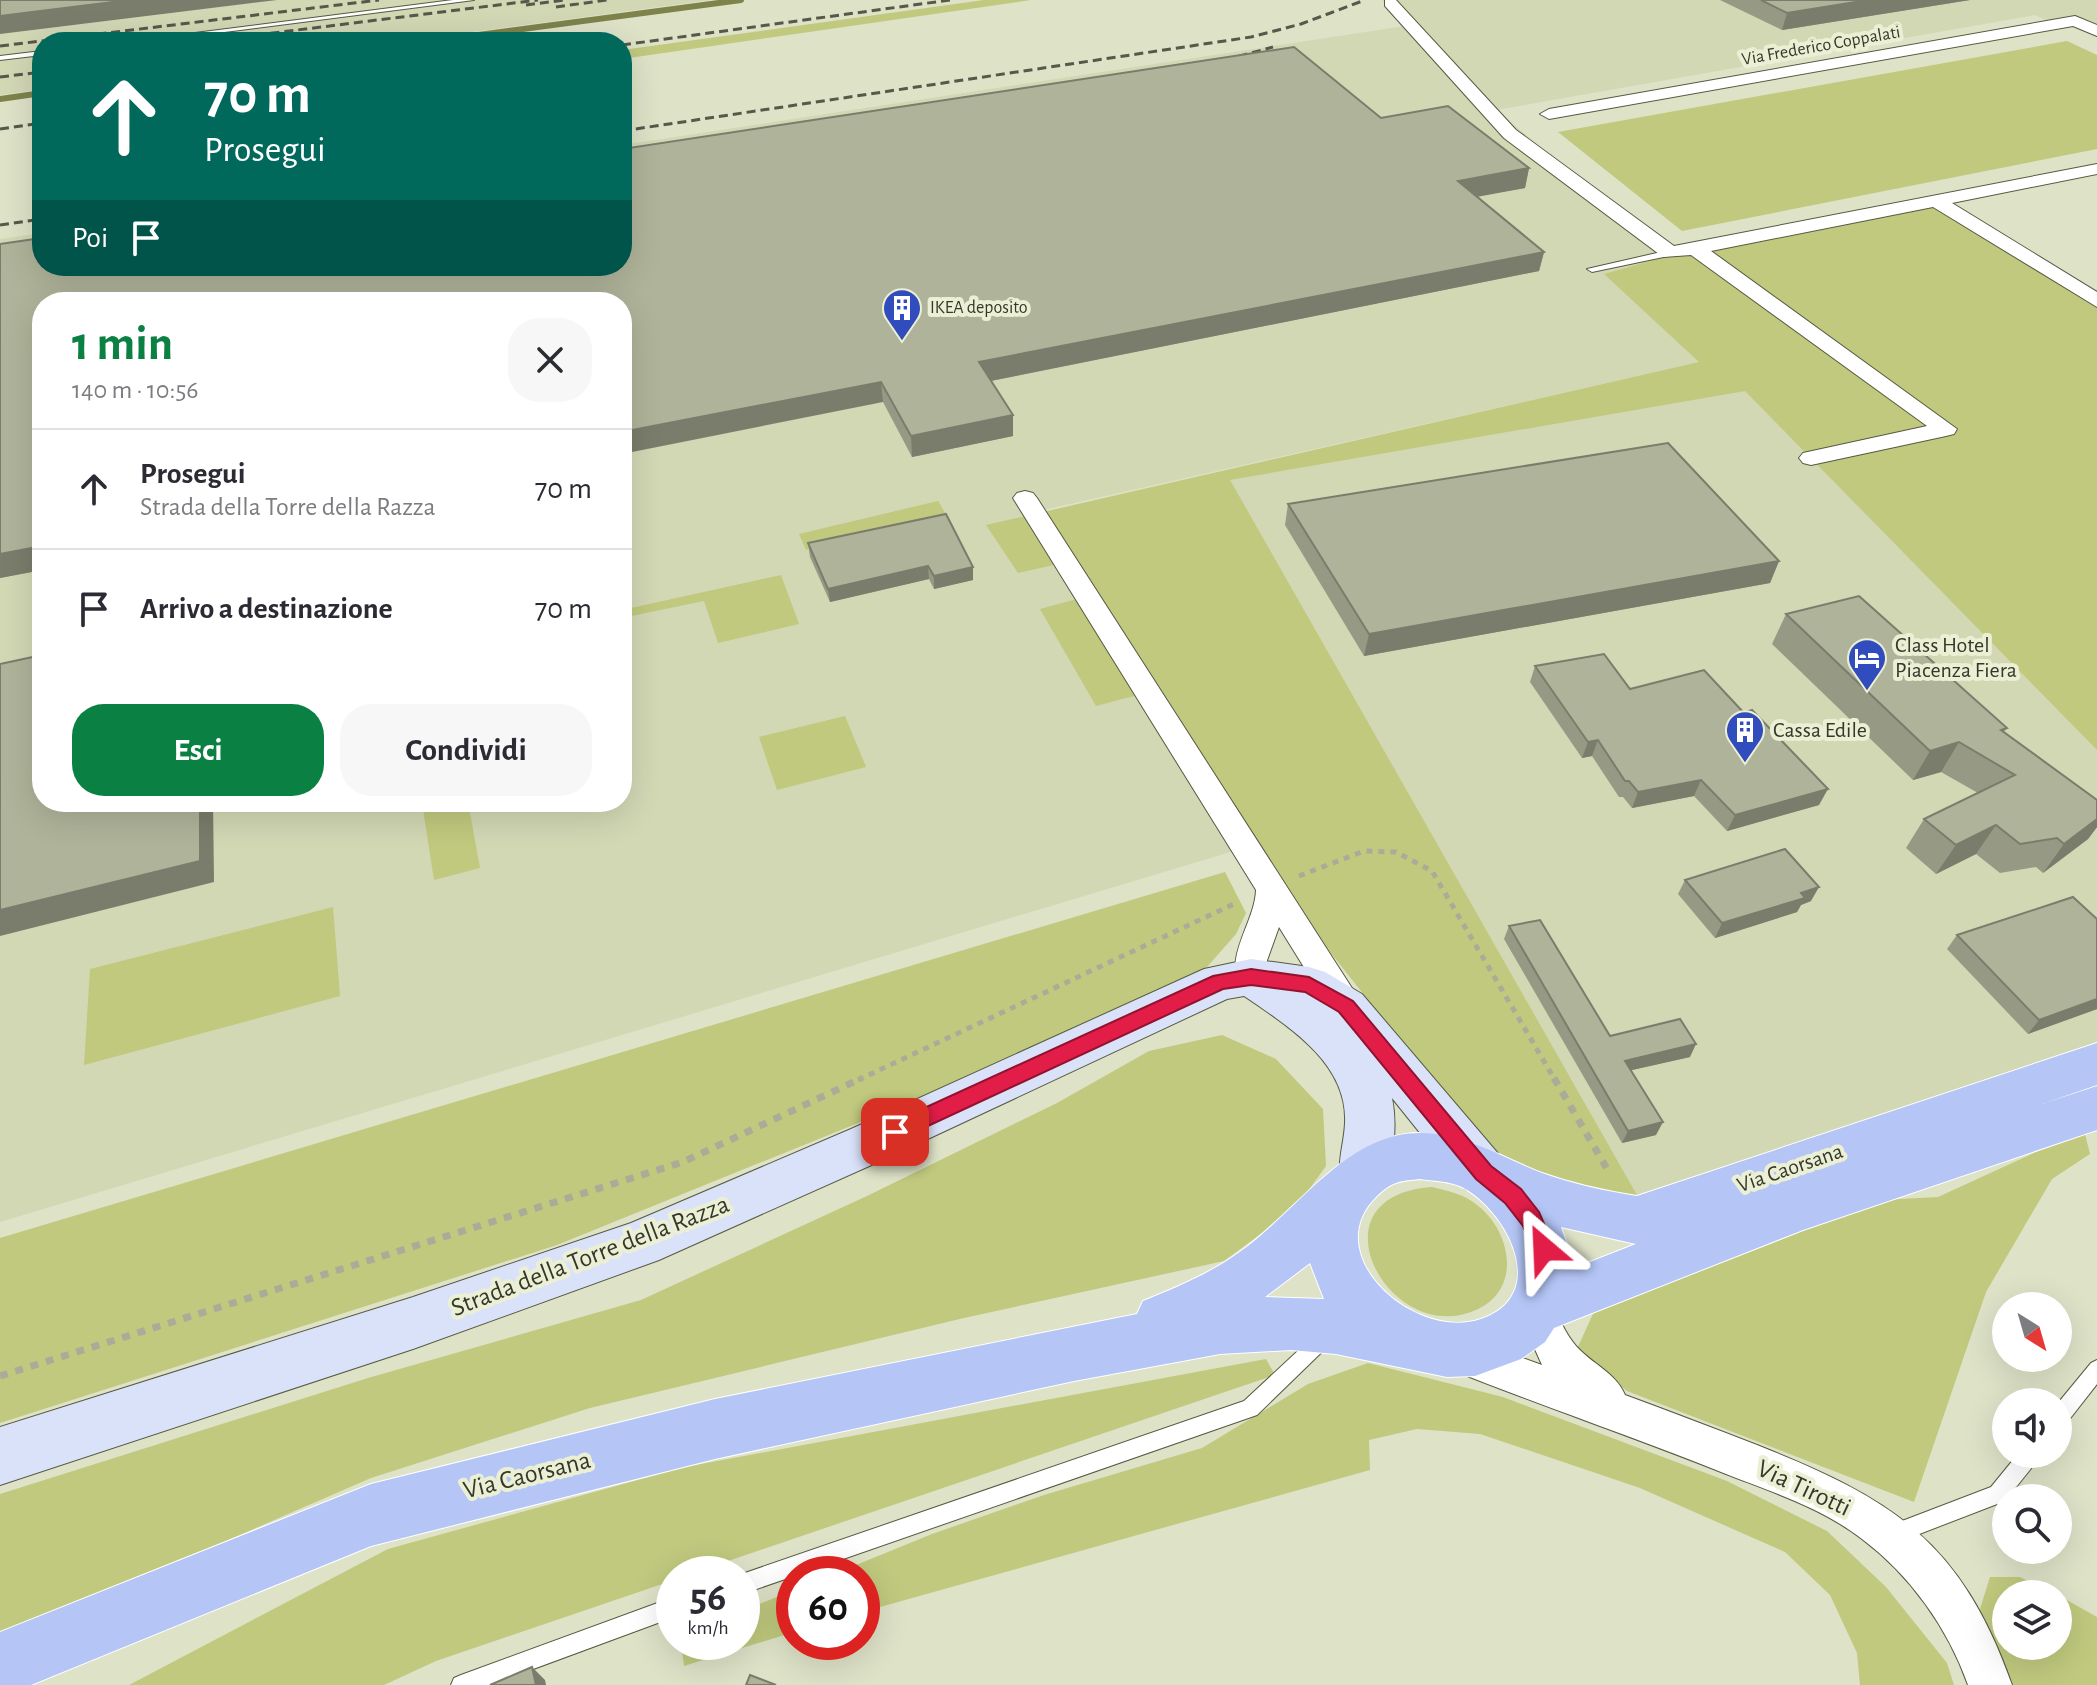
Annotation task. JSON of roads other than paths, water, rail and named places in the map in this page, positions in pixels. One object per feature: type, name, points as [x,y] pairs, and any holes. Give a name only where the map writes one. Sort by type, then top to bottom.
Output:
[{"type":"main road","name":"Via Caorsana","points":[[1483,1173],[1602,1217],[1637,1220],[2097,1064]]},
{"type":"main road","name":"Via Caorsana","points":[[1536,1309],[1796,1208],[2097,1108]]},
{"type":"main road","points":[[1420,1156],[1452,1160],[1483,1173],[1531,1219],[1544,1249],[1545,1280],[1536,1309],[1515,1333],[1484,1348],[1429,1346],[1336,1327],[1291,1323],[1220,1327],[1074,1353],[1203,1306],[1249,1280],[1295,1243],[1353,1185],[1389,1161],[1420,1156]]},
{"type":"main road","points":[[1353,1185],[1332,1226],[1334,1260],[1349,1293],[1375,1321],[1429,1346]]},
{"type":"main road","name":"Via Caorsana","points":[[0,1665],[371,1515],[715,1429],[1074,1353]]},
{"type":"street","points":[[1390,3],[1510,134],[1670,253],[2097,169]]},
{"type":"street","name":"Via Frederico Coppalati","points":[[1549,114],[2075,21],[2097,31]]},
{"type":"street","points":[[1936,201],[2097,301]]},
{"type":"street","points":[[1696,249],[1946,429],[1811,458]]},
{"type":"street","points":[[1025,498],[1346,1007],[1483,1173]]},
{"type":"street","points":[[1272,886],[1271,908],[1249,966],[1251,977],[1307,1017],[1355,1068],[1367,1094],[1369,1119],[1353,1185]]},
{"type":"street","points":[[1251,977],[1309,985],[1346,1007]]},
{"type":"street","name":"Strada della Torre della Razza","points":[[0,1456],[413,1323],[641,1243],[868,1144],[1150,1012],[1220,982],[1251,977]]},
{"type":"street","points":[[1536,1309],[1548,1341],[1570,1370],[1633,1416]]},
{"type":"street","points":[[1429,1346],[1633,1416]]},
{"type":"street","name":"Via Tirotti","points":[[1633,1416],[1831,1496],[1892,1535],[1946,1597],[1982,1659],[1990,1685]]},
{"type":"lane","points":[[209,32],[470,0]]},
{"type":"lane","points":[[0,58],[32,54]]},
{"type":"lane","points":[[1592,269],[1670,253]]},
{"type":"lane","points":[[760,1578],[1250,1408],[1336,1327]]},
{"type":"lane","points":[[2072,1400],[2097,1369]]},
{"type":"lane","points":[[1892,1535],[1998,1494],[2019,1468]]},
{"type":"lane","points":[[461,1685],[656,1614]]},
{"type":"waterway","points":[[501,32],[741,0]]},
{"type":"waterway","points":[[0,99],[32,94]]},
{"type":"railway","points":[[115,32],[379,0]]},
{"type":"railway","points":[[281,32],[538,0]]},
{"type":"railway","points":[[526,5],[565,0]]},
{"type":"railway","points":[[556,7],[607,0]]},
{"type":"railway","points":[[632,44],[950,0]]},
{"type":"railway","points":[[632,130],[1251,37],[1301,24],[1365,0]]},
{"type":"railway","points":[[0,46],[32,42]]},
{"type":"railway","points":[[1225,60],[1273,47]]},
{"type":"railway","points":[[0,77],[32,73]]},
{"type":"railway","points":[[0,129],[32,124]]},
{"type":"railway","points":[[0,225],[32,220]]},
{"type":"place","name":"IKEA deposito","points":[[902,342]]},
{"type":"place","name":"Class Hotel Piacenza Fiera","points":[[1867,692]]},
{"type":"place","name":"Cassa Edile","points":[[1745,764]]}]
